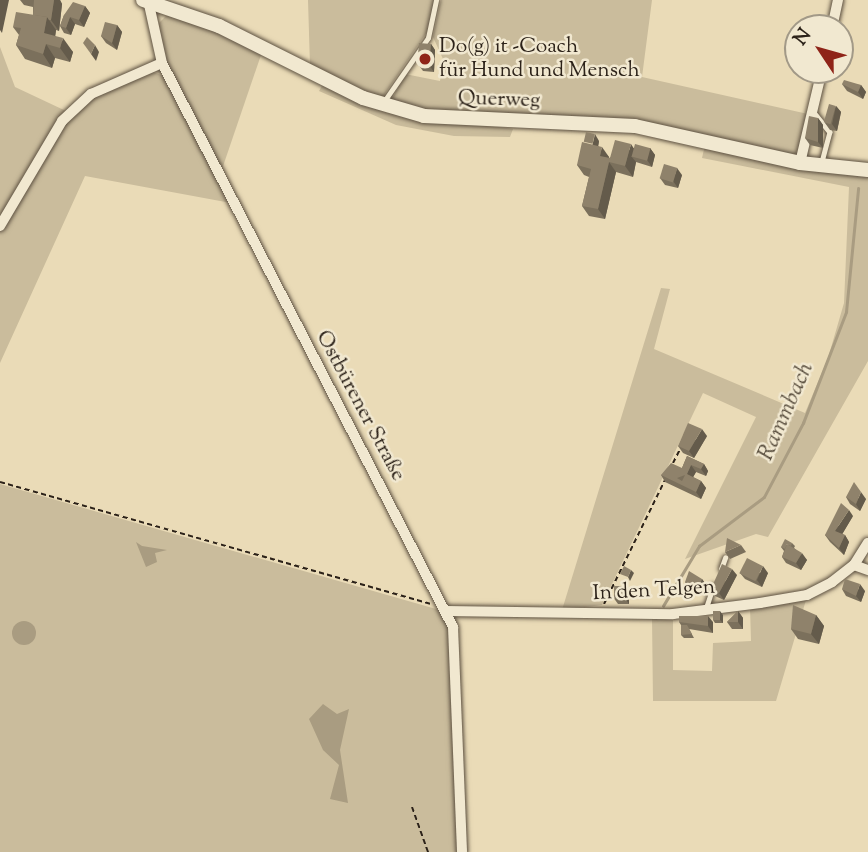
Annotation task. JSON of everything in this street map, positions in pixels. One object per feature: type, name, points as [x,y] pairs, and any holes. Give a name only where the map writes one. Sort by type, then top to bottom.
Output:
[{"type":"street","name":"Querweg","points":[[147,0],[219,26],[383,105],[457,121],[647,127],[800,163],[868,170]]},
{"type":"street","name":"Ostbürener Straße","points":[[147,0],[162,63],[446,611],[457,645],[462,852]]},
{"type":"street","points":[[0,226],[62,121],[91,94],[162,63]]},
{"type":"street","points":[[800,163],[818,84]]},
{"type":"street","name":"In den Telgen","points":[[446,611],[599,614],[706,609],[807,595],[855,565],[868,543]]},
{"type":"street","points":[[855,565],[868,570]]},
{"type":"lane","points":[[383,105],[428,38],[436,0]]},
{"type":"lane","points":[[812,110],[830,132],[821,166]]},
{"type":"lane","points":[[706,609],[725,558]]},
{"type":"path","points":[[599,614],[682,443]]},
{"type":"path","points":[[0,482],[446,611]]},
{"type":"path","points":[[412,807],[428,852]]},
{"type":"shaded area","points":[[308,0],[434,0],[431,26],[382,98],[310,66]]},
{"type":"shaded area","points":[[441,0],[652,0],[642,77],[808,114],[799,147],[793,157],[635,121],[426,110],[391,101],[405,74],[440,81],[443,59],[433,37]]},
{"type":"shaded area","points":[[169,13],[262,52],[220,175],[170,76],[156,26]]},
{"type":"shaded area","points":[[0,47],[15,87],[66,111],[0,221]]},
{"type":"shaded area","points":[[150,71],[167,77],[231,203],[85,176],[0,363],[0,230],[65,122],[93,96]]},
{"type":"shaded area","points":[[323,84],[387,113],[513,129],[510,137],[454,136],[396,125],[319,91]]},
{"type":"shaded area","points":[[705,145],[868,175],[868,361],[768,537],[756,534],[685,559],[756,417],[703,393],[602,605],[562,610],[661,288],[670,289],[654,349],[805,413],[828,358],[844,303],[849,187],[702,158]]},
{"type":"shaded area","points":[[0,484],[443,611],[451,633],[461,852],[0,852]]},
{"type":"shaded area","points":[[136,542],[142,546],[167,550],[155,553],[157,562],[146,567]]},
{"type":"shaded area","points":[[806,600],[776,701],[653,701],[652,618],[673,618],[673,670],[712,671],[713,643],[751,641],[750,607]]},
{"type":"shaded area","points":[[24,621],[33,624],[36,633],[33,642],[24,645],[15,642],[12,633],[15,624]]},
{"type":"shaded area","points":[[323,704],[337,714],[349,709],[340,750],[348,803],[330,799],[339,765],[323,750],[309,719]]},
{"type":"building","points":[[34,0],[54,0],[51,20],[33,15]]},
{"type":"building","points":[[73,2],[85,6],[79,20],[70,17],[66,28],[60,26],[64,15]]},
{"type":"building","points":[[16,12],[47,17],[44,33],[63,38],[60,48],[46,44],[43,54],[16,45],[21,28],[13,27]]},
{"type":"building","points":[[105,22],[117,25],[112,43],[101,36]]},
{"type":"building","points":[[87,37],[95,45],[91,54],[83,43]]},
{"type":"building","points":[[419,43],[431,44],[429,65],[417,64]]},
{"type":"building","points":[[842,84],[861,85],[858,92]]},
{"type":"building","points":[[829,104],[836,106],[830,124],[824,122]]},
{"type":"building","points":[[809,116],[818,118],[818,142],[805,138]]},
{"type":"building","points":[[586,132],[595,134],[593,144],[584,142]]},
{"type":"building","points":[[615,140],[631,144],[625,166],[609,162],[598,209],[582,206],[591,169],[577,165],[582,142],[602,147],[600,156],[610,158]]},
{"type":"building","points":[[635,144],[650,148],[647,161],[632,157]]},
{"type":"building","points":[[664,164],[677,168],[673,182],[660,178]]},
{"type":"building","points":[[688,423],[702,429],[689,451],[678,446]]},
{"type":"building","points":[[687,456],[704,464],[701,469],[691,465],[687,474],[701,481],[696,492],[661,475],[671,463],[682,468]]},
{"type":"building","points":[[854,482],[861,492],[856,504],[846,497]]},
{"type":"building","points":[[841,503],[849,510],[835,531],[845,535],[839,548],[825,535]]},
{"type":"building","points":[[727,538],[741,545],[725,552]]},
{"type":"building","points":[[785,539],[792,543],[791,546],[787,544],[785,549],[781,547]]},
{"type":"building","points":[[787,544],[802,553],[796,563],[782,557]]},
{"type":"building","points":[[747,558],[763,566],[755,581],[739,573]]},
{"type":"building","points":[[722,564],[732,569],[719,593],[711,589]]},
{"type":"building","points":[[624,566],[631,570],[628,577],[620,574]]},
{"type":"building","points":[[689,571],[702,579],[699,587],[685,582]]},
{"type":"building","points":[[845,579],[860,584],[856,596],[842,589]]},
{"type":"building","points":[[614,586],[624,586],[624,597],[614,597]]},
{"type":"building","points":[[793,605],[816,615],[811,634],[791,629]]},
{"type":"building","points":[[713,611],[720,611],[720,620],[713,620]]},
{"type":"building","points":[[738,611],[738,622],[727,622]]},
{"type":"building","points":[[679,616],[708,616],[708,626],[679,622]]},
{"type":"building","points":[[681,625],[687,625],[692,634],[681,635]]},
{"type":"waterway","name":"Rammbach","points":[[663,606],[699,546],[764,497],[803,423],[846,312],[858,189]]},
{"type":"place","name":"Do(g) it -Coach für Hund und Mensch","points":[[425,59]]}]
